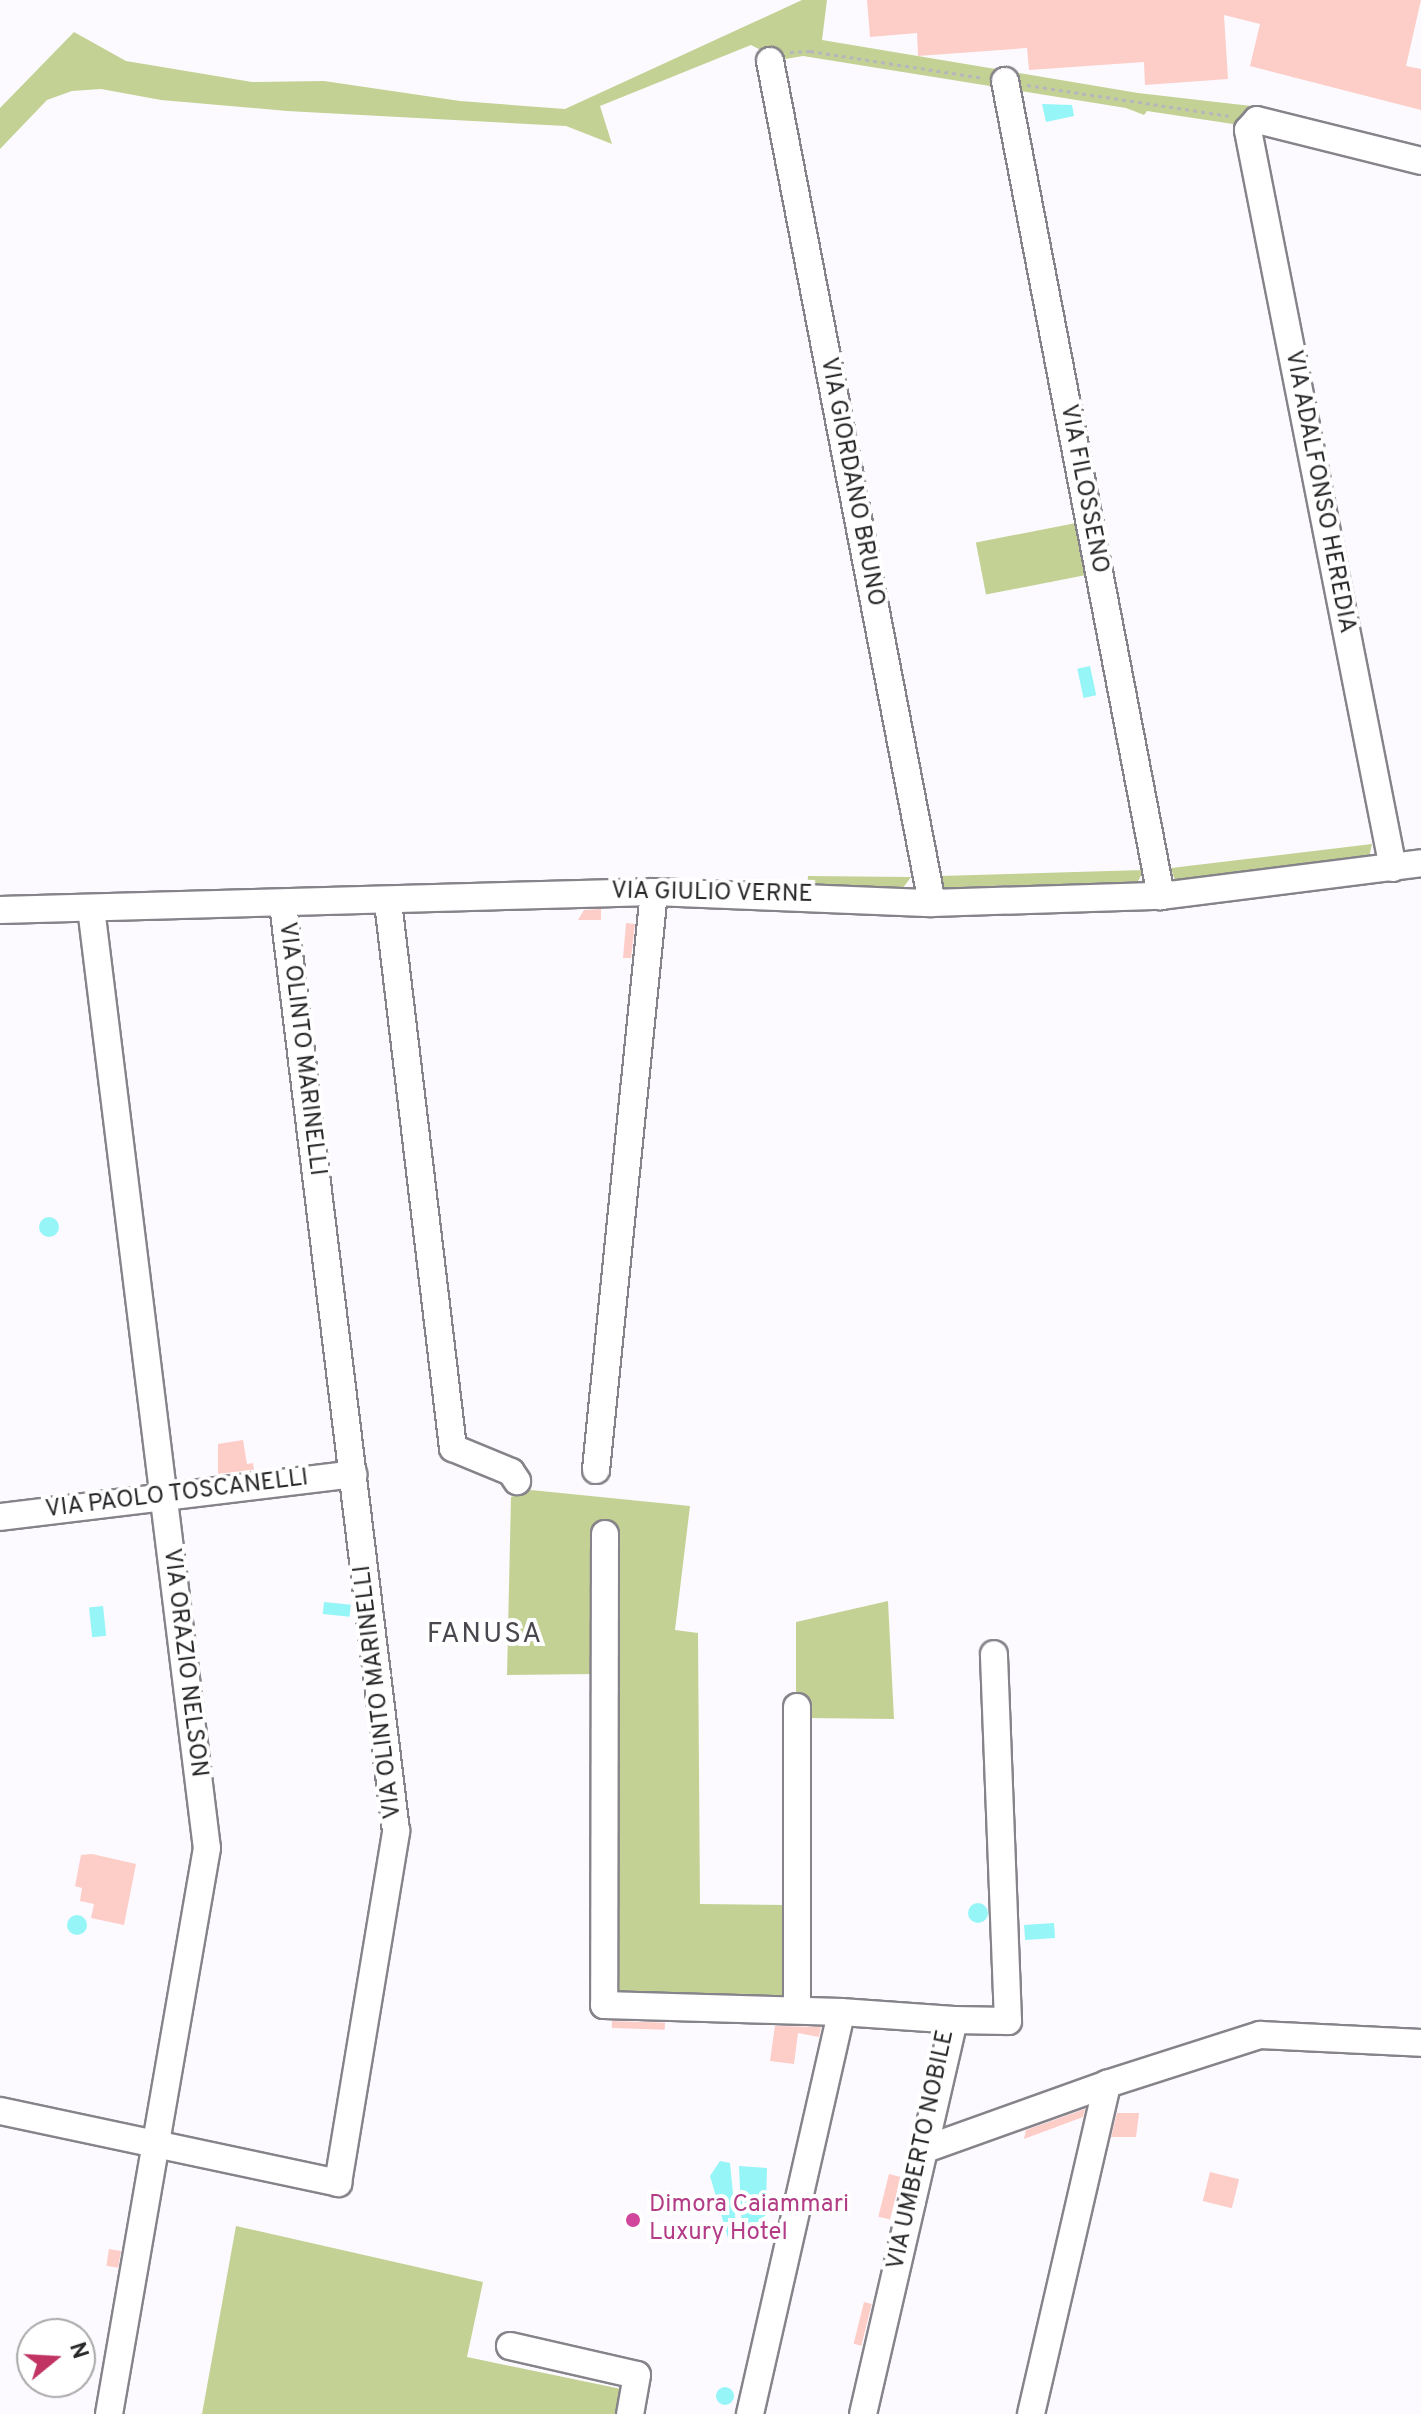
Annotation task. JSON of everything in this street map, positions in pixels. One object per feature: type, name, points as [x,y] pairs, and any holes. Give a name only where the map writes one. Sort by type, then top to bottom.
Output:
[{"type":"street","name":"VIA GIORDANO BRUNO","points":[[770,61],[932,903]]},
{"type":"street","name":"VIA FILOSSENO","points":[[1005,81],[1161,896]]},
{"type":"street","name":"VIA ADALFONSO HEREDIA","points":[[1393,868],[1248,130],[1257,120],[1421,161]]},
{"type":"street","name":"VIA GIULIO VERNE","points":[[0,910],[388,902],[654,892],[932,903],[1161,896],[1421,863]]},
{"type":"street","points":[[596,1470],[654,892]]},
{"type":"street","points":[[388,902],[453,1448],[511,1472],[517,1481]]},
{"type":"street","name":"VIA OLINTO MARINELLI","points":[[0,2111],[338,2183],[396,1831],[283,904]]},
{"type":"street","name":"VIA ORAZIO NELSON","points":[[91,908],[207,1848],[109,2414]]},
{"type":"street","name":"VIA PAOLO TOSCANELLI","points":[[0,1517],[353,1474]]},
{"type":"street","name":"VIA UMBERTO NOBILE","points":[[605,1534],[604,2005],[797,2009],[954,2020],[863,2414]]},
{"type":"street","points":[[954,2020],[1008,2021],[994,1654]]},
{"type":"street","points":[[797,1707],[797,2009]]},
{"type":"street","points":[[750,2414],[841,2012]]},
{"type":"street","points":[[923,2150],[1107,2084],[1260,2035],[1421,2043]]},
{"type":"street","points":[[1031,2414],[1107,2084]]},
{"type":"street","points":[[510,2346],[637,2375],[630,2414]]},
{"type":"green space","points":[[802,0],[827,0],[822,40],[1138,93],[1260,107],[1257,116],[1233,124],[1147,111],[1144,115],[1126,108],[803,56],[780,60],[751,45],[600,106],[612,144],[566,126],[287,111],[161,100],[101,89],[72,91],[47,100],[0,149],[0,108],[74,32],[126,61],[252,82],[324,81],[460,101],[565,109]]},
{"type":"green space","points":[[1076,523],[1086,575],[986,594],[976,542]]},
{"type":"green space","points":[[1372,844],[1368,862],[1175,881],[1171,868]]},
{"type":"green space","points":[[1144,870],[1136,885],[1036,891],[1014,885],[941,888],[940,876]]},
{"type":"green space","points":[[808,876],[911,877],[900,892],[807,890]]},
{"type":"green space","points":[[531,1490],[690,1506],[675,1630],[698,1633],[700,1904],[787,1905],[789,2003],[621,1993],[614,1986],[596,1674],[507,1675],[511,1497]]},
{"type":"green space","points":[[888,1601],[894,1719],[806,1718],[812,1708],[806,1696],[796,1692],[796,1622]]},
{"type":"green space","points":[[236,2226],[483,2282],[467,2357],[626,2390],[621,2414],[202,2414]]},
{"type":"water","points":[[1042,104],[1072,105],[1074,116],[1046,122]]},
{"type":"water","points":[[1090,666],[1096,695],[1084,698],[1077,669]]},
{"type":"water","points":[[49,1217],[56,1220],[59,1227],[56,1234],[49,1237],[42,1234],[39,1227],[42,1220]]},
{"type":"water","points":[[324,1602],[351,1605],[350,1617],[323,1614]]},
{"type":"water","points":[[103,1606],[106,1636],[92,1637],[89,1607]]},
{"type":"water","points":[[978,1903],[985,1906],[988,1913],[985,1920],[978,1923],[971,1920],[968,1913],[971,1906]]},
{"type":"water","points":[[77,1915],[84,1918],[87,1925],[84,1932],[77,1935],[70,1932],[67,1925],[70,1918]]},
{"type":"water","points":[[1054,1923],[1055,1938],[1025,1940],[1024,1925]]},
{"type":"water","points":[[720,2161],[730,2163],[737,2235],[728,2238],[710,2176]]},
{"type":"water","points":[[739,2166],[767,2168],[765,2232],[742,2234]]},
{"type":"water","points":[[725,2387],[734,2396],[725,2405],[716,2396]]},
{"type":"building","points":[[867,0],[1421,0],[1406,66],[1421,69],[1421,110],[1250,66],[1260,24],[1224,15],[1228,79],[1145,85],[1144,62],[1029,70],[1027,48],[918,56],[917,33],[870,37]]},
{"type":"building","points":[[601,909],[601,920],[578,920],[584,910]]},
{"type":"building","points":[[626,923],[635,924],[631,958],[623,958]]},
{"type":"building","points":[[243,1440],[247,1464],[253,1463],[254,1470],[218,1474],[218,1444]]},
{"type":"building","points":[[92,1854],[136,1864],[124,1925],[91,1918],[94,1904],[80,1901],[82,1888],[75,1886],[81,1855]]},
{"type":"building","points":[[612,2021],[665,2023],[665,2030],[612,2028]]},
{"type":"building","points":[[775,2026],[821,2027],[819,2037],[798,2033],[794,2064],[770,2061]]},
{"type":"building","points":[[1085,2109],[1083,2117],[1024,2139],[1026,2130]]},
{"type":"building","points":[[1117,2113],[1139,2113],[1136,2137],[1111,2137]]},
{"type":"building","points":[[1210,2172],[1239,2179],[1232,2208],[1203,2201]]},
{"type":"building","points":[[889,2174],[901,2177],[890,2220],[878,2217]]},
{"type":"building","points":[[109,2249],[121,2251],[118,2268],[106,2266]]},
{"type":"building","points":[[864,2302],[872,2304],[861,2346],[854,2344]]},
{"type":"place","name":"Dimora Caiammari Luxury Hotel","points":[[633,2220]]},
{"type":"district","name":"FANUSA","points":[[485,1635]]}]
